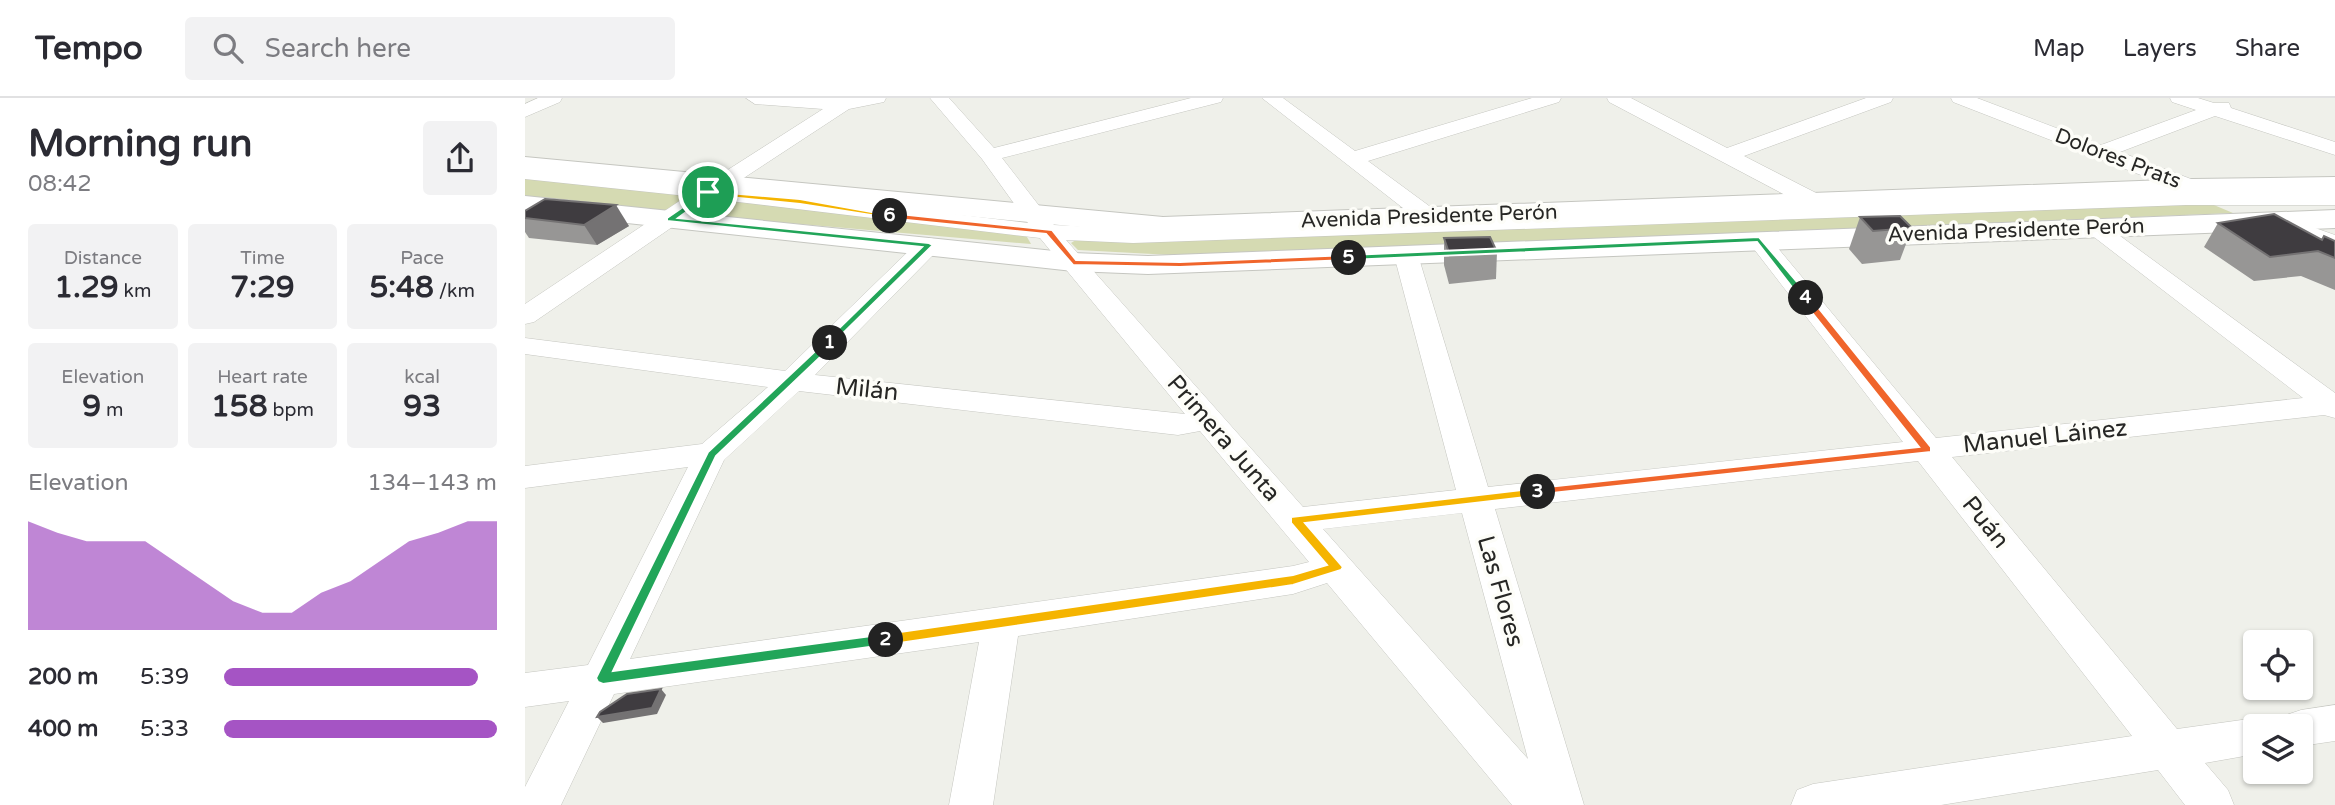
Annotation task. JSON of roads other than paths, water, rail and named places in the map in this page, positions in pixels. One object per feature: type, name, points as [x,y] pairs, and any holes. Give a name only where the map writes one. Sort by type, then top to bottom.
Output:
[{"type":"main road","name":"Avenida Presidente Perón","points":[[525,164],[714,188],[1054,239],[1180,264],[2093,227],[2267,217],[2335,219]]},
{"type":"main road","name":"Avenida Presidente Perón","points":[[525,204],[674,217],[929,245],[1054,239],[1163,226],[2193,187],[2335,185]]},
{"type":"street","points":[[525,111],[553,98]]},
{"type":"street","points":[[755,98],[843,105],[877,98]]},
{"type":"street","name":"Primera Junta","points":[[939,98],[989,155],[1054,239],[1540,805]]},
{"type":"street","points":[[989,155],[1214,98]]},
{"type":"street","points":[[1271,98],[1428,216]]},
{"type":"street","points":[[1351,159],[1552,98]]},
{"type":"street","points":[[1616,98],[1814,201]]},
{"type":"street","points":[[1727,155],[1884,98]]},
{"type":"street","name":"Dolores Prats","points":[[1960,98],[2335,243]]},
{"type":"street","points":[[2179,98],[2335,149]]},
{"type":"street","points":[[2102,152],[2246,98]]},
{"type":"street","points":[[525,316],[714,188],[843,105]]},
{"type":"street","points":[[525,173],[714,188]]},
{"type":"street","points":[[525,198],[674,217],[1054,239],[2219,198],[2335,198]]},
{"type":"street","points":[[1054,239],[1144,258],[1180,259],[2335,213]]},
{"type":"street","points":[[2093,227],[2333,405]]},
{"type":"street","name":"Puán","points":[[1759,240],[2212,805]]},
{"type":"street","points":[[539,805],[712,454],[792,381],[929,245]]},
{"type":"street","name":"Las Flores","points":[[1406,255],[1562,805]]},
{"type":"street","name":"Milán","points":[[525,346],[792,381],[1178,425],[1209,420]]},
{"type":"street","name":"Manuel Láinez","points":[[1295,520],[2333,405]]},
{"type":"street","points":[[525,477],[712,454]]},
{"type":"street","points":[[525,690],[1001,624],[1293,580],[1336,567]]},
{"type":"street","points":[[971,805],[1001,624]]},
{"type":"street","points":[[2313,727],[2335,723]]},
{"type":"street","points":[[1814,805],[2243,738]]}]
